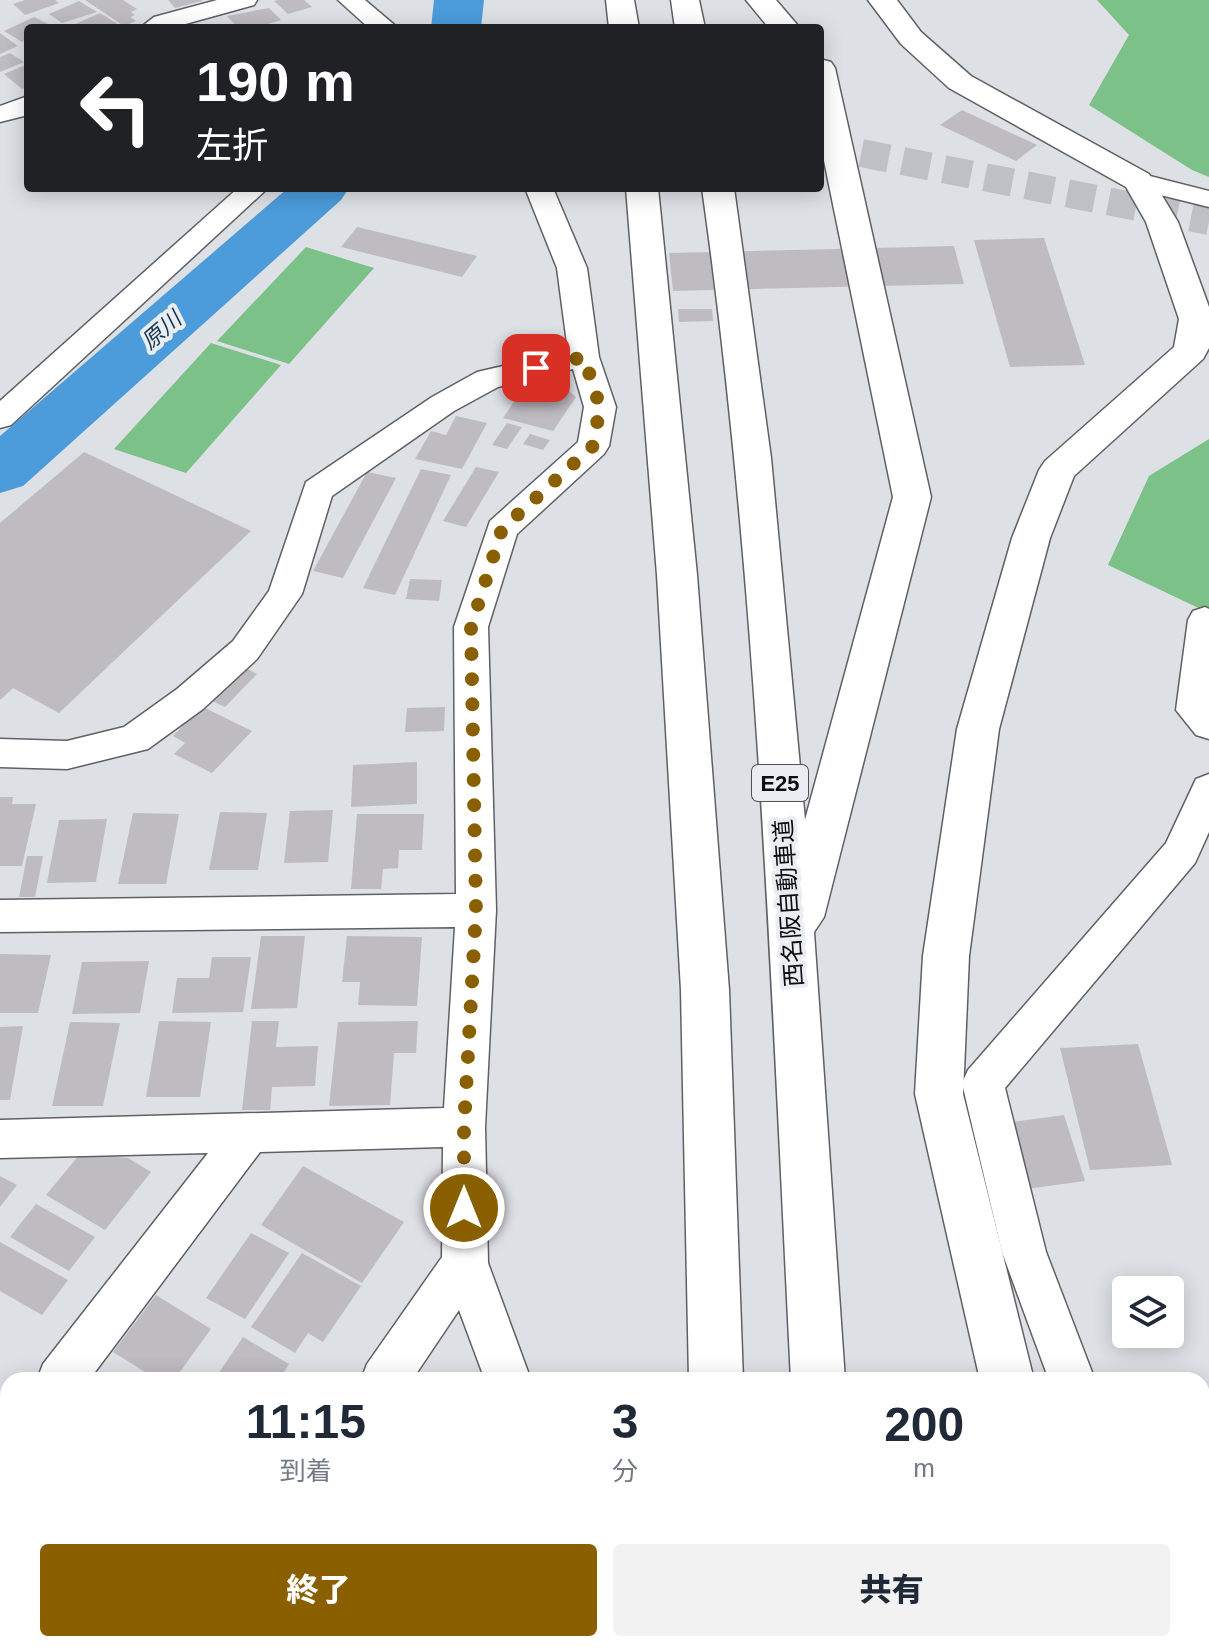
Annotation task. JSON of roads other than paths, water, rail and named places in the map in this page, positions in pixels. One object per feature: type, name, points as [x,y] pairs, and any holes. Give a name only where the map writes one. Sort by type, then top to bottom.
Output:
[{"type":"main road","points":[[620,0],[623,24]]},
{"type":"main road","points":[[685,0],[689,24]]},
{"type":"main road","points":[[760,0],[781,24]]},
{"type":"main road","points":[[882,0],[911,38],[960,82],[1138,181],[1162,222],[1196,319],[1191,351],[1058,470],[1031,538],[978,729],[946,956],[939,1094],[1005,1372]]},
{"type":"main road","points":[[793,948],[912,497],[824,87]]},
{"type":"main road","points":[[642,192],[677,575],[705,990],[716,1372]]},
{"type":"main road","name":"西名阪自動車道","points":[[719,192],[731,272],[763,555],[793,948],[818,1372]]},
{"type":"street","points":[[147,0],[158,24]]},
{"type":"street","points":[[161,24],[245,0]]},
{"type":"street","points":[[350,0],[380,24]]},
{"type":"street","points":[[0,114],[12,113],[24,106]]},
{"type":"street","points":[[1138,181],[1209,199]]},
{"type":"street","points":[[0,418],[250,192]]},
{"type":"street","points":[[505,1372],[465,1263],[464,1127],[476,910],[471,627],[502,529],[593,446],[600,407],[584,357],[572,268],[541,192]]},
{"type":"street","points":[[0,753],[67,755],[135,739],[190,699],[245,650],[285,594],[318,490],[443,404],[488,379],[584,357]]},
{"type":"street","points":[[1205,620],[1194,710],[1209,725]]},
{"type":"street","points":[[1069,1372],[1024,1252],[983,1083],[1181,852],[1209,789]]},
{"type":"street","points":[[0,916],[476,910]]},
{"type":"street","points":[[0,1139],[464,1127]]},
{"type":"street","points":[[66,1372],[249,1133]]},
{"type":"street","points":[[390,1372],[465,1263]]},
{"type":"waterway","name":"原川","points":[[456,24],[459,0]]},
{"type":"waterway","name":"原川","points":[[0,471],[316,192]]},
{"type":"tunnel","points":[[824,146],[1209,221]]}]
